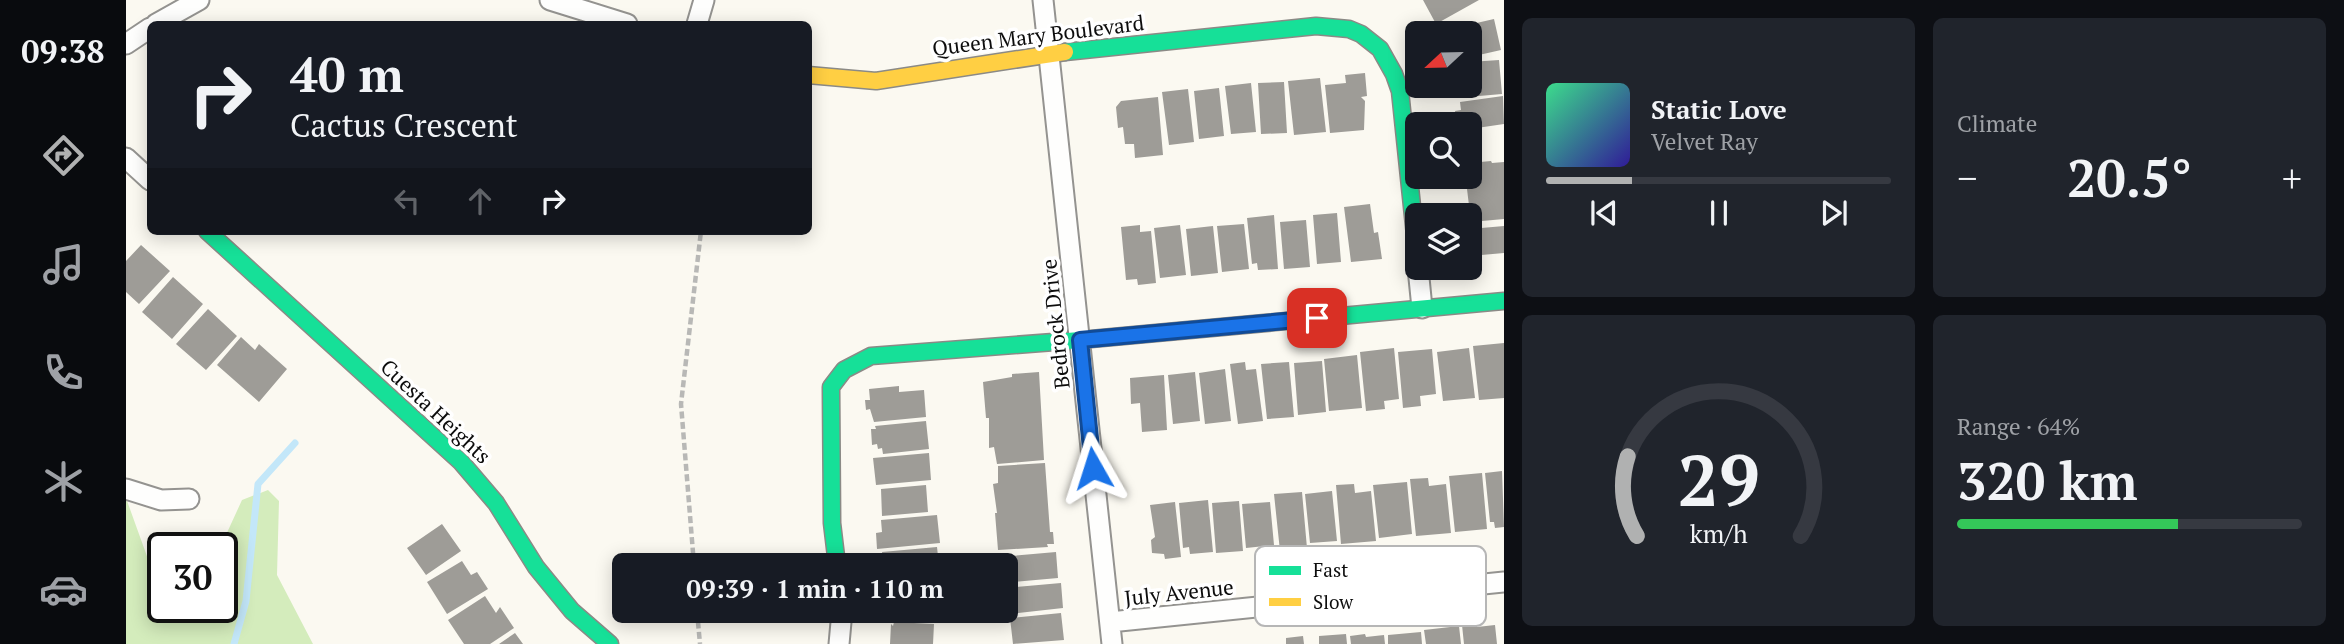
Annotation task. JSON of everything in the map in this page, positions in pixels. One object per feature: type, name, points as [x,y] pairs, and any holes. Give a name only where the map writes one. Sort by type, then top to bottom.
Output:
[{"type":"street","points":[[161,21],[199,0]]},
{"type":"street","points":[[550,0],[617,21]]},
{"type":"street","points":[[698,21],[704,0]]},
{"type":"street","name":"Bedrock Drive","points":[[1044,0],[1112,644]]},
{"type":"street","name":"Queen Mary Boulevard","points":[[812,75],[876,81],[1050,54],[1316,26],[1355,29],[1370,38],[1384,52],[1393,69],[1400,91],[1412,203]]},
{"type":"street","points":[[126,44],[147,30]]},
{"type":"street","points":[[126,158],[147,177]]},
{"type":"street","name":"Cuesta Heights","points":[[211,235],[461,462],[496,503],[536,567],[572,611],[610,644]]},
{"type":"street","name":"Queen Mary Boulevard","points":[[1419,280],[1422,308]]},
{"type":"street","points":[[836,553],[832,523],[829,417],[831,387],[844,370],[871,356],[1080,340],[1504,301]]},
{"type":"street","points":[[126,489],[162,500],[189,499]]},
{"type":"street","name":"July Avenue","points":[[1486,584],[1504,582]]},
{"type":"street","name":"July Avenue","points":[[1110,622],[1255,607]]},
{"type":"street","points":[[839,644],[841,623]]},
{"type":"path","points":[[693,553],[681,404],[701,235]]},
{"type":"path","points":[[698,623],[700,644]]},
{"type":"green space","points":[[268,490],[279,501],[277,575],[313,644],[126,644],[126,498],[147,556],[147,623],[238,623],[238,532],[227,532],[242,500]]},
{"type":"building","points":[[1423,0],[1479,0],[1441,21],[1434,21]]},
{"type":"building","points":[[1494,19],[1501,50],[1482,54],[1482,22]]},
{"type":"building","points":[[1499,60],[1502,94],[1482,96],[1482,61]]},
{"type":"building","points":[[1365,73],[1367,96],[1361,97],[1365,101],[1364,130],[1330,133],[1325,85],[1346,83],[1345,75]]},
{"type":"building","points":[[1320,78],[1326,132],[1294,135],[1288,81]]},
{"type":"building","points":[[1284,82],[1287,133],[1261,134],[1258,83]]},
{"type":"building","points":[[1251,83],[1256,132],[1231,134],[1225,86]]},
{"type":"building","points":[[1219,88],[1224,136],[1199,139],[1194,91]]},
{"type":"building","points":[[1188,89],[1194,142],[1169,145],[1162,92]]},
{"type":"building","points":[[1503,96],[1504,124],[1482,127],[1482,112],[1455,112],[1461,110],[1460,102]]},
{"type":"building","points":[[1158,97],[1163,155],[1135,158],[1134,144],[1125,144],[1123,127],[1118,128],[1116,107],[1121,101]]},
{"type":"building","points":[[1482,162],[1504,162],[1504,219],[1482,221],[1482,203],[1469,203],[1467,189],[1482,189]]},
{"type":"building","points":[[1370,204],[1374,233],[1378,232],[1382,259],[1351,262],[1344,207]]},
{"type":"building","points":[[1337,213],[1341,262],[1317,264],[1313,215]]},
{"type":"building","points":[[1274,215],[1278,269],[1258,270],[1257,263],[1252,264],[1247,218]]},
{"type":"building","points":[[1306,220],[1310,267],[1284,269],[1280,222]]},
{"type":"building","points":[[1244,224],[1249,269],[1222,272],[1217,226]]},
{"type":"building","points":[[1140,225],[1140,232],[1151,231],[1156,283],[1138,285],[1137,279],[1126,280],[1121,227]]},
{"type":"building","points":[[1180,225],[1186,275],[1160,278],[1154,228]]},
{"type":"building","points":[[1213,226],[1218,273],[1191,276],[1186,229]]},
{"type":"building","points":[[1504,226],[1504,253],[1482,255],[1482,228]]},
{"type":"building","points":[[141,245],[170,271],[139,304],[126,292],[126,261]]},
{"type":"building","points":[[173,277],[203,304],[172,339],[142,312]]},
{"type":"building","points":[[208,309],[237,336],[206,370],[176,344]]},
{"type":"building","points":[[241,337],[255,350],[259,344],[287,369],[259,402],[217,365]]},
{"type":"building","points":[[1504,343],[1504,398],[1479,400],[1473,346]]},
{"type":"building","points":[[1394,348],[1399,399],[1384,401],[1385,409],[1366,411],[1360,352]]},
{"type":"building","points":[[1469,348],[1475,398],[1443,401],[1437,352]]},
{"type":"building","points":[[1432,349],[1436,394],[1420,396],[1421,406],[1403,408],[1398,352]]},
{"type":"building","points":[[1357,355],[1362,408],[1329,411],[1324,359]]},
{"type":"building","points":[[1322,361],[1326,412],[1298,415],[1294,363]]},
{"type":"building","points":[[1245,362],[1246,370],[1256,369],[1263,421],[1238,424],[1230,364]]},
{"type":"building","points":[[1289,362],[1294,417],[1267,419],[1261,364]]},
{"type":"building","points":[[1225,369],[1231,421],[1205,424],[1199,373]]},
{"type":"building","points":[[1039,372],[1044,460],[997,464],[994,447],[989,448],[989,418],[986,418],[983,382],[1012,377],[1012,374]]},
{"type":"building","points":[[1195,372],[1200,421],[1173,424],[1168,375]]},
{"type":"building","points":[[1164,375],[1167,430],[1142,432],[1140,403],[1131,404],[1130,378]]},
{"type":"building","points":[[899,386],[899,392],[924,390],[926,417],[874,422],[870,409],[866,410],[865,400],[870,400],[869,389]]},
{"type":"building","points":[[926,421],[929,449],[883,454],[882,448],[878,449],[877,444],[872,445],[871,429],[876,429],[875,426]]},
{"type":"building","points":[[929,453],[931,480],[876,485],[873,458]]},
{"type":"building","points":[[1045,463],[1050,532],[1053,532],[1054,544],[1047,544],[1048,547],[998,550],[993,484],[998,483],[998,466]]},
{"type":"building","points":[[1502,471],[1504,527],[1495,528],[1494,522],[1490,522],[1485,473]]},
{"type":"building","points":[[1482,473],[1487,529],[1455,532],[1449,476]]},
{"type":"building","points":[[1428,478],[1429,486],[1446,484],[1451,533],[1416,536],[1410,479]]},
{"type":"building","points":[[1407,482],[1412,534],[1379,538],[1373,485]]},
{"type":"building","points":[[1354,484],[1355,493],[1371,491],[1376,541],[1341,544],[1336,485]]},
{"type":"building","points":[[926,485],[928,512],[882,516],[881,489]]},
{"type":"building","points":[[1332,491],[1337,541],[1310,543],[1305,494]]},
{"type":"building","points":[[1302,492],[1307,546],[1279,546],[1274,494]]},
{"type":"building","points":[[1208,500],[1213,552],[1190,554],[1189,547],[1183,548],[1179,503]]},
{"type":"building","points":[[1239,501],[1243,551],[1216,553],[1212,503]]},
{"type":"building","points":[[1175,502],[1181,557],[1165,559],[1164,554],[1152,553],[1151,540],[1155,537],[1150,505]]},
{"type":"building","points":[[1270,502],[1274,545],[1246,548],[1242,504]]},
{"type":"building","points":[[937,515],[940,543],[877,549],[876,533],[882,532],[881,520]]},
{"type":"building","points":[[442,524],[461,551],[426,575],[407,548]]},
{"type":"building","points":[[937,547],[938,553],[882,553]]},
{"type":"building","points":[[1056,552],[1058,578],[1018,582],[1018,555]]},
{"type":"building","points":[[462,561],[471,575],[477,572],[488,589],[447,614],[427,582]]},
{"type":"building","points":[[1061,583],[1063,608],[1018,613],[1018,587]]},
{"type":"building","points":[[485,596],[496,613],[500,607],[514,628],[490,644],[464,644],[448,620]]},
{"type":"building","points":[[1061,613],[1064,640],[1013,644],[1011,623],[1018,623],[1018,617]]},
{"type":"building","points":[[894,623],[934,624],[933,644],[890,644],[891,624],[893,626]]},
{"type":"building","points":[[1495,625],[1497,644],[1464,644],[1462,626]]},
{"type":"building","points":[[1459,626],[1461,644],[1426,644],[1424,630]]},
{"type":"building","points":[[1421,632],[1422,644],[1388,644],[1388,635]]},
{"type":"building","points":[[515,633],[523,644],[499,644]]},
{"type":"building","points":[[1346,634],[1347,644],[1319,644],[1319,636]]},
{"type":"building","points":[[1365,634],[1366,637],[1384,635],[1385,644],[1351,644],[1350,636]]},
{"type":"building","points":[[1303,636],[1304,644],[1286,644],[1286,638]]},
{"type":"waterway","points":[[234,644],[246,601],[258,484],[295,443]]},
{"type":"traffic: fast","points":[[1065,52],[1316,26],[1349,29],[1361,34],[1380,49],[1400,91],[1412,203]]},
{"type":"traffic: fast","points":[[211,235],[461,462],[496,503],[536,567],[572,611],[610,644]]},
{"type":"traffic: fast","points":[[836,553],[832,523],[831,387],[844,370],[871,356],[1080,340],[1504,301]]},
{"type":"traffic: slow","points":[[812,75],[876,81],[1065,52]]},
{"type":"route","points":[[1093,468],[1080,340],[1317,318]]}]
